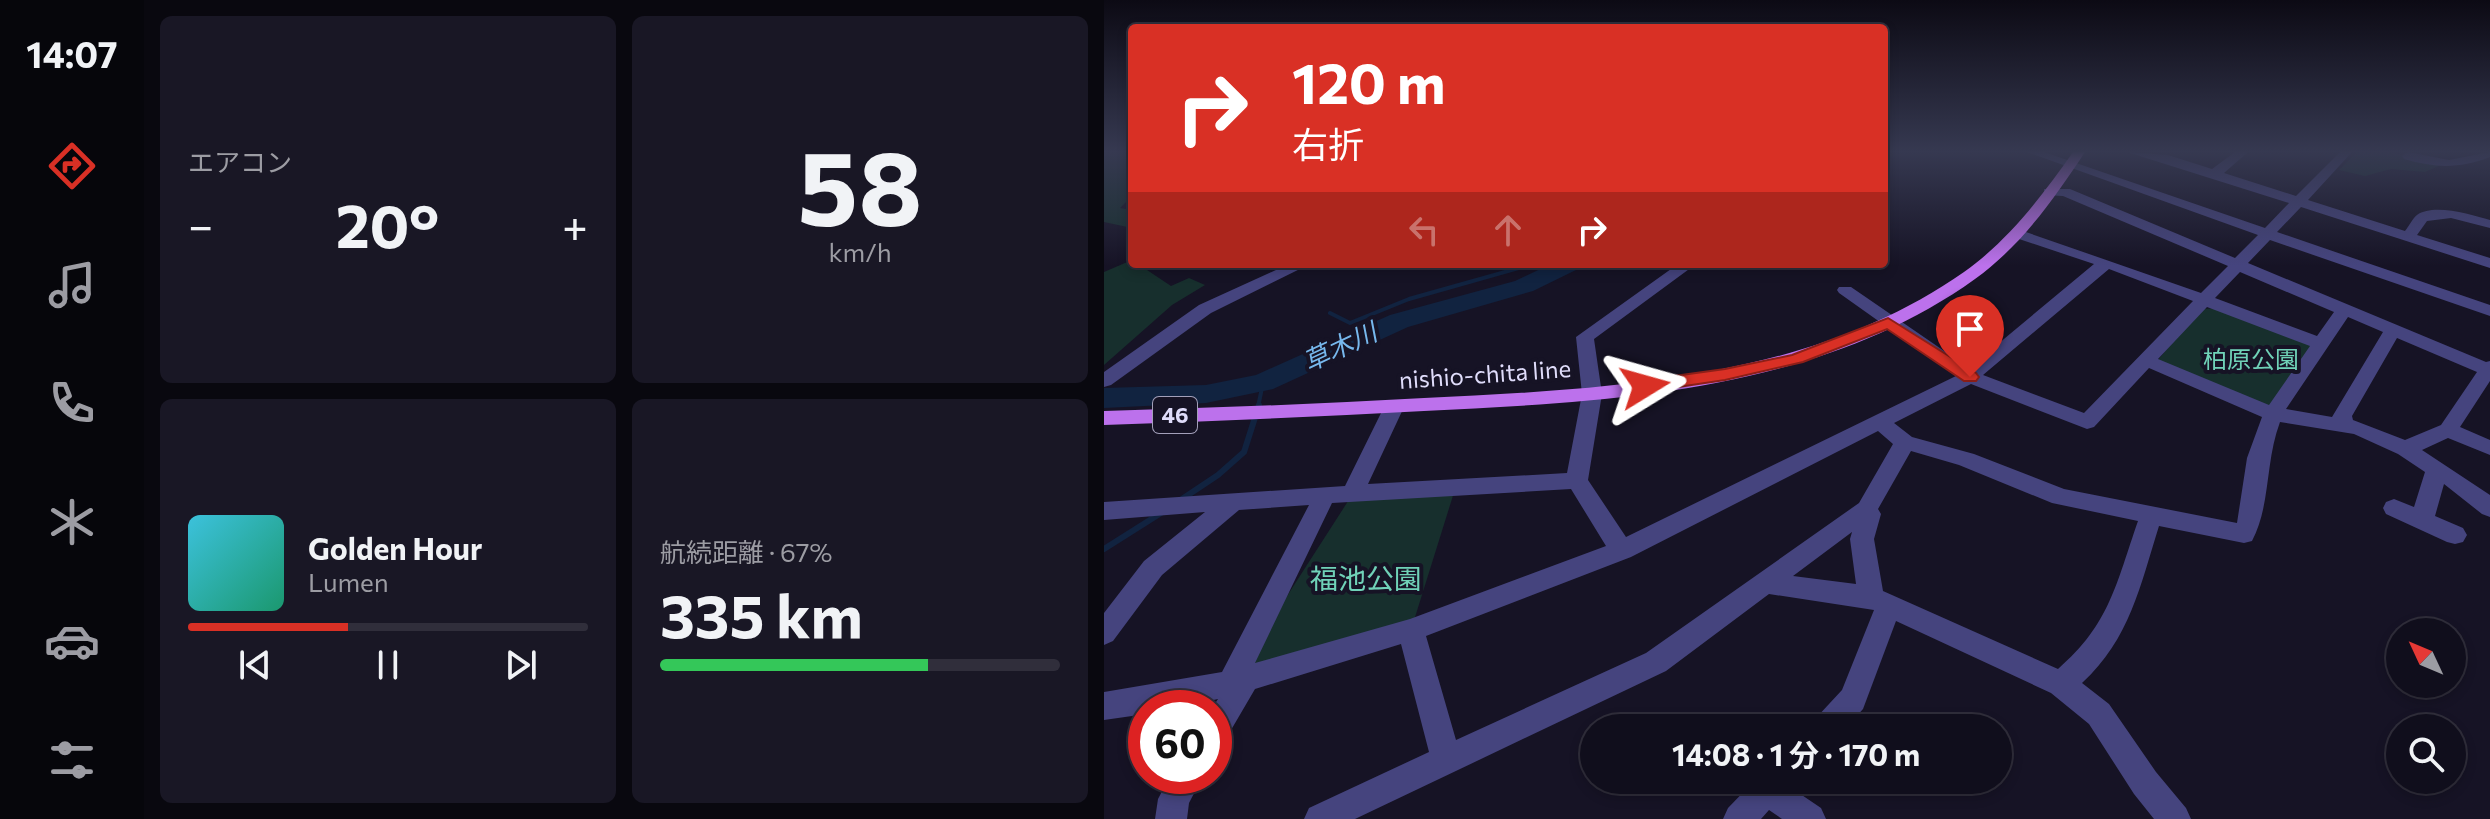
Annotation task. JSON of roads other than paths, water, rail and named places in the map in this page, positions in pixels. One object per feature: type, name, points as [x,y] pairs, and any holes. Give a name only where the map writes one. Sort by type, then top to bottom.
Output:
[{"type":"main road","name":"nishio-chita line","points":[[1104,418],[1394,407],[1725,375],[1797,359],[1888,323],[1965,278],[2018,234],[2049,192]]},
{"type":"street","points":[[2158,190],[2490,311]]},
{"type":"street","points":[[2264,190],[2490,263]]},
{"type":"street","points":[[1845,290],[1888,323],[1970,377],[2087,422],[2309,190]]},
{"type":"street","points":[[2049,192],[2065,192],[2489,369],[2448,430],[2405,449]]},
{"type":"street","points":[[2409,236],[2423,217],[2451,214],[2490,224]]},
{"type":"street","points":[[2018,234],[2321,344]]},
{"type":"street","points":[[1104,706],[1162,698],[1238,681],[1411,630],[1622,550],[1970,377],[2098,268],[2106,265]]},
{"type":"street","points":[[1104,381],[1205,309],[1293,268]]},
{"type":"street","points":[[1622,550],[1577,481],[1592,389],[1585,337],[1682,268]]},
{"type":"street","points":[[1879,422],[1905,442],[1966,459],[2060,497],[2244,534],[2254,503],[2260,451],[2273,414],[2344,310]]},
{"type":"street","points":[[2344,426],[2342,416],[2393,330]]},
{"type":"street","points":[[2146,360],[2273,414],[2378,434],[2472,492],[2490,508]]},
{"type":"street","points":[[1352,495],[1394,407]]},
{"type":"street","points":[[2448,430],[2490,448]]},
{"type":"street","points":[[1320,819],[1656,662],[1867,509],[1905,442]]},
{"type":"street","points":[[2422,519],[2437,469]]},
{"type":"street","points":[[1104,511],[1577,481]]},
{"type":"street","points":[[1232,694],[1324,497]]},
{"type":"street","points":[[1104,633],[1153,568],[1232,503]]},
{"type":"street","points":[[2394,508],[2455,535]]},
{"type":"street","points":[[1839,714],[1853,699],[1880,601],[1862,539],[1869,514],[1867,509]]},
{"type":"street","points":[[2061,684],[2090,658],[2116,621],[2151,516]]},
{"type":"street","points":[[1763,583],[1880,601],[2061,684],[2099,714],[2145,783],[2175,819]]},
{"type":"street","points":[[1411,630],[1447,761]]},
{"type":"street","points":[[1171,819],[1177,794]]},
{"type":"street","points":[[1739,819],[1763,794]]},
{"type":"street","points":[[1782,794],[1810,819]]},
{"type":"waterway","points":[[1330,313],[1350,323],[1409,299],[1519,268]]},
{"type":"waterway","name":"草木川","points":[[1104,398],[1206,394],[1263,383],[1399,321],[1524,286],[1562,268]]},
{"type":"waterway","points":[[1258,407],[1263,383]]},
{"type":"waterway","points":[[1182,499],[1218,475],[1244,452],[1259,405]]},
{"type":"waterway","points":[[1104,549],[1161,513]]},
{"type":"park label","name":"柏原公園","points":[[2251,360]]},
{"type":"park label","name":"福池公園","points":[[1366,579]]}]
